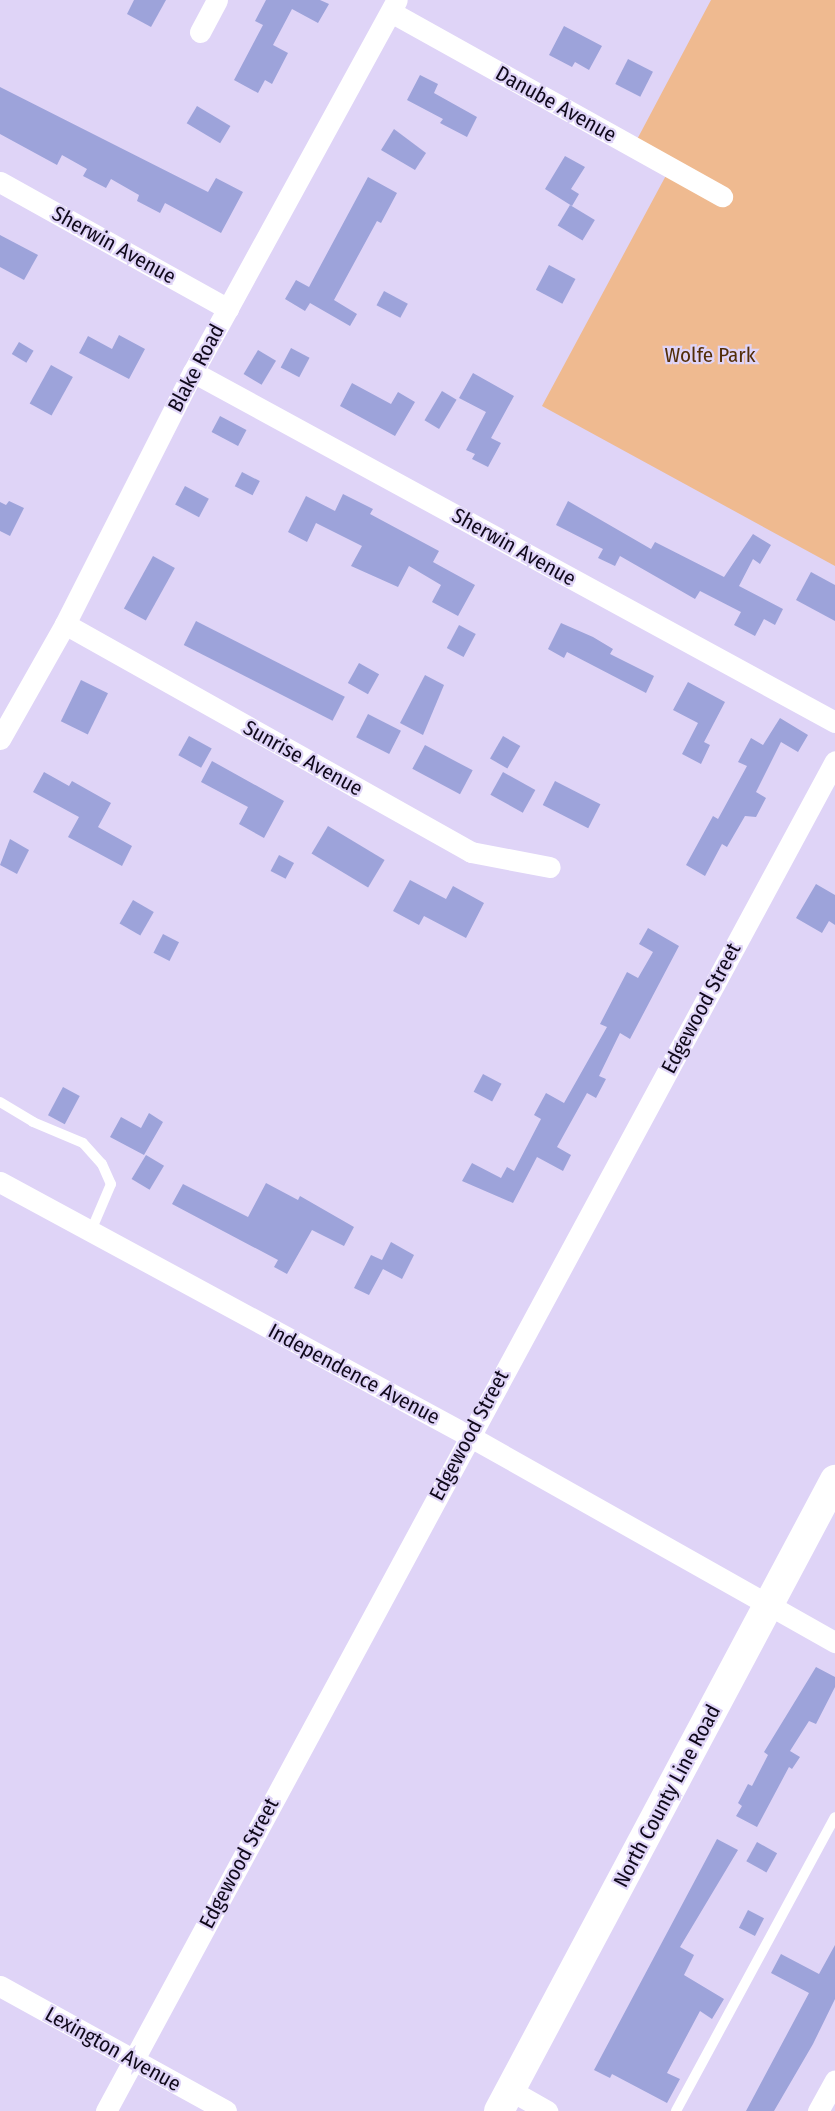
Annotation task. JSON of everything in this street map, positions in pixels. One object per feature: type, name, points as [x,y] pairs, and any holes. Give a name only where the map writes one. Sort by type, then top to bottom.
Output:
[{"type":"main road","name":"North County Line Road","points":[[505,2101],[835,1480]]},
{"type":"street","points":[[200,32],[217,0]]},
{"type":"street","name":"Danube Avenue","points":[[394,6],[722,196]]},
{"type":"street","name":"Blake Road","points":[[0,739],[66,624],[193,372],[394,6]]},
{"type":"street","name":"Sherwin Avenue","points":[[0,182],[228,309]]},
{"type":"street","name":"Sherwin Avenue","points":[[193,372],[835,722]]},
{"type":"street","name":"Sunrise Avenue","points":[[66,624],[471,852],[550,867]]},
{"type":"street","name":"Edgewood Street","points":[[106,2111],[835,761]]},
{"type":"street","name":"Independence Avenue","points":[[0,1182],[469,1436],[835,1642]]},
{"type":"street","name":"Lexington Avenue","points":[[0,1986],[226,2111]]},
{"type":"street","points":[[818,2111],[835,2080]]},
{"type":"street","points":[[505,2101],[547,2111]]},
{"type":"lane","points":[[0,1102],[33,1122],[83,1143],[102,1164],[111,1184],[91,1231]]},
{"type":"lane","points":[[676,2111],[835,1817]]},
{"type":"green space","name":"Wolfe Park","points":[[711,0],[835,0],[835,566],[542,406],[670,168],[633,147]]},
{"type":"building","points":[[134,0],[166,0],[151,27],[127,14]]},
{"type":"building","points":[[266,0],[320,0],[329,4],[318,23],[292,9],[273,45],[288,53],[272,84],[265,80],[258,93],[234,80],[263,25],[255,21]]},
{"type":"building","points":[[564,26],[602,46],[589,70],[575,62],[572,67],[549,55]]},
{"type":"building","points":[[628,59],[653,72],[640,97],[615,84]]},
{"type":"building","points":[[420,75],[438,84],[434,93],[477,117],[467,137],[440,123],[443,119],[407,100]]},
{"type":"building","points":[[0,87],[208,192],[216,178],[243,192],[221,233],[165,203],[160,213],[137,201],[139,195],[111,179],[106,188],[83,176],[87,169],[62,155],[57,165],[0,134]]},
{"type":"building","points":[[197,106],[230,126],[220,143],[187,123]]},
{"type":"building","points":[[394,129],[426,153],[415,170],[381,150]]},
{"type":"building","points":[[565,156],[585,167],[571,189],[579,194],[572,206],[545,189]]},
{"type":"building","points":[[368,177],[397,193],[381,223],[377,221],[334,300],[357,314],[350,326],[310,303],[305,311],[285,299],[296,280],[309,287]]},
{"type":"building","points":[[570,205],[595,220],[582,241],[558,226]]},
{"type":"building","points":[[0,235],[38,255],[24,280],[0,267]]},
{"type":"building","points":[[549,265],[575,279],[562,304],[536,290]]},
{"type":"building","points":[[384,291],[408,304],[400,318],[376,305]]},
{"type":"building","points":[[119,335],[145,349],[129,379],[79,353],[88,336],[112,349]]},
{"type":"building","points":[[19,342],[34,351],[26,363],[12,354]]},
{"type":"building","points":[[291,348],[310,358],[299,377],[281,367]]},
{"type":"building","points":[[258,350],[276,361],[262,385],[244,374]]},
{"type":"building","points":[[51,365],[73,377],[52,416],[30,403]]},
{"type":"building","points":[[473,373],[514,396],[491,438],[501,443],[488,467],[472,459],[475,454],[466,450],[486,412],[459,398]]},
{"type":"building","points":[[352,383],[391,404],[398,392],[415,402],[395,436],[340,406]]},
{"type":"building","points":[[442,391],[457,400],[439,429],[424,420]]},
{"type":"building","points":[[220,416],[246,430],[238,446],[212,432]]},
{"type":"building","points":[[242,472],[260,481],[253,495],[235,486]]},
{"type":"building","points":[[185,486],[209,499],[199,517],[175,505]]},
{"type":"building","points":[[343,494],[373,509],[370,514],[439,551],[433,562],[475,585],[458,616],[432,602],[441,585],[409,566],[398,587],[351,566],[362,546],[316,523],[307,542],[288,532],[306,496],[335,511]]},
{"type":"building","points":[[9,501],[24,508],[10,536],[0,531],[0,502],[6,505]]},
{"type":"building","points":[[568,501],[651,549],[655,542],[724,577],[753,534],[771,545],[760,564],[753,559],[739,586],[783,609],[775,625],[764,619],[755,636],[734,625],[741,612],[700,591],[695,599],[620,556],[615,566],[598,558],[603,549],[556,525]]},
{"type":"building","points":[[153,556],[175,568],[146,621],[124,608]]},
{"type":"building","points":[[811,572],[835,585],[835,621],[796,600]]},
{"type":"building","points":[[196,621],[345,697],[333,721],[184,645]]},
{"type":"building","points":[[561,623],[593,637],[613,649],[610,654],[654,676],[646,693],[567,652],[564,658],[548,649]]},
{"type":"building","points":[[459,625],[476,634],[464,657],[447,648]]},
{"type":"building","points":[[359,663],[379,674],[368,694],[348,683]]},
{"type":"building","points":[[425,675],[444,685],[423,735],[400,723]]},
{"type":"building","points":[[81,680],[108,693],[88,734],[61,721]]},
{"type":"building","points":[[688,682],[725,702],[704,742],[710,745],[701,764],[682,754],[698,723],[673,710]]},
{"type":"building","points":[[368,714],[401,731],[389,754],[356,737]]},
{"type":"building","points":[[780,718],[808,735],[798,752],[781,742],[756,792],[766,798],[756,817],[745,816],[727,847],[722,844],[705,876],[686,865],[713,816],[718,819],[747,766],[738,762],[751,738],[763,745]]},
{"type":"building","points":[[189,736],[212,749],[201,768],[178,755]]},
{"type":"building","points":[[503,736],[520,746],[507,769],[490,759]]},
{"type":"building","points":[[425,745],[473,770],[460,794],[412,769]]},
{"type":"building","points":[[212,761],[284,801],[264,838],[239,824],[248,807],[201,782]]},
{"type":"building","points":[[44,772],[69,786],[72,781],[111,803],[98,827],[132,846],[122,866],[68,837],[79,817],[33,792]]},
{"type":"building","points":[[503,772],[535,790],[523,813],[490,795]]},
{"type":"building","points":[[555,781],[600,804],[588,828],[543,805]]},
{"type":"building","points":[[328,826],[385,860],[368,887],[312,853]]},
{"type":"building","points":[[10,839],[29,850],[17,874],[0,865]]},
{"type":"building","points":[[279,855],[294,863],[286,879],[271,871]]},
{"type":"building","points":[[410,880],[446,899],[453,886],[484,903],[466,938],[424,916],[419,925],[393,911]]},
{"type":"building","points":[[816,884],[835,895],[835,925],[829,921],[822,933],[796,918]]},
{"type":"building","points":[[133,900],[154,912],[140,935],[120,923]]},
{"type":"building","points":[[648,928],[679,946],[630,1039],[620,1033],[599,1076],[606,1079],[596,1098],[587,1093],[557,1147],[571,1155],[563,1171],[537,1157],[513,1203],[462,1181],[472,1163],[501,1178],[507,1167],[514,1171],[541,1119],[534,1115],[546,1093],[564,1103],[607,1027],[600,1024],[627,972],[638,978],[653,952],[639,944]]},
{"type":"building","points":[[163,934],[179,942],[170,961],[153,953]]},
{"type":"building","points":[[483,1074],[502,1084],[492,1102],[474,1092]]},
{"type":"building","points":[[63,1087],[80,1096],[65,1124],[48,1115]]},
{"type":"building","points":[[149,1113],[163,1122],[144,1155],[110,1137],[121,1117],[141,1128]]},
{"type":"building","points":[[146,1155],[164,1166],[150,1190],[132,1179]]},
{"type":"building","points":[[266,1183],[298,1200],[300,1196],[354,1227],[344,1246],[312,1230],[287,1274],[274,1267],[278,1260],[172,1204],[183,1184],[248,1217]]},
{"type":"building","points":[[391,1242],[414,1255],[402,1279],[383,1269],[369,1295],[354,1288],[371,1255],[382,1260]]},
{"type":"building","points":[[816,1667],[835,1677],[835,1687],[816,1724],[809,1721],[790,1751],[800,1757],[792,1769],[789,1767],[757,1827],[736,1816],[742,1806],[738,1803],[748,1784],[752,1786],[768,1755],[764,1752]]},
{"type":"building","points":[[717,1839],[738,1850],[680,1947],[694,1955],[684,1975],[724,1999],[712,2019],[700,2011],[667,2073],[680,2079],[667,2103],[612,2074],[610,2078],[594,2070]]},
{"type":"building","points":[[757,1842],[777,1853],[766,1872],[746,1861]]},
{"type":"building","points":[[748,1910],[764,1918],[755,1936],[739,1928]]},
{"type":"building","points":[[835,1945],[835,1999],[813,2044],[774,2111],[746,2111],[809,1993],[771,1973],[781,1954],[819,1974]]}]
